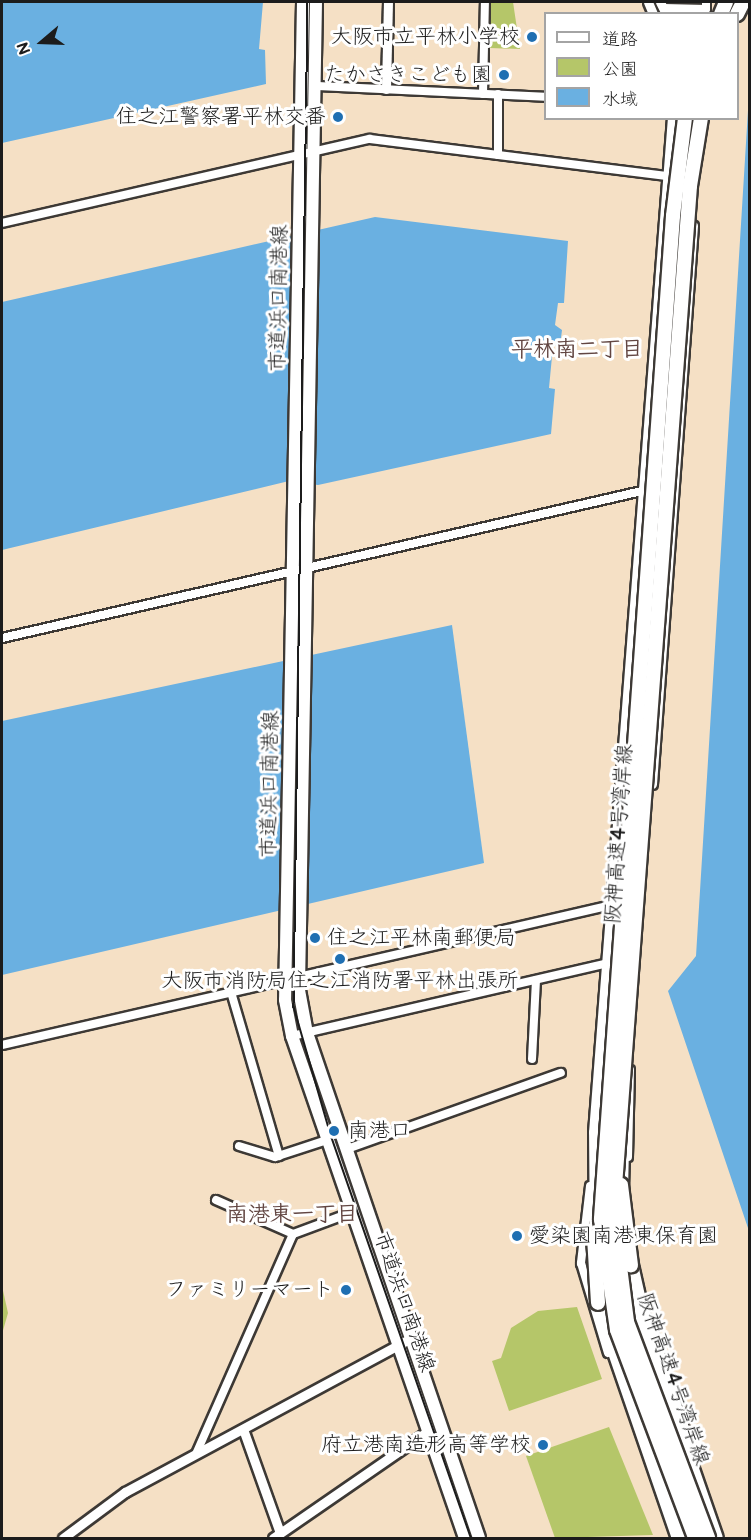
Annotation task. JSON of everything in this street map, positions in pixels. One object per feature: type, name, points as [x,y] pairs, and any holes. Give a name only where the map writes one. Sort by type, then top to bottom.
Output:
[{"type":"highway","name":"阪神高速4号湾岸線","points":[[686,120],[605,1114],[601,1219],[612,1309],[695,1539]]},
{"type":"highway","name":"阪神高速4号湾岸線","points":[[701,120],[690,186],[613,1212],[620,1290],[634,1345],[708,1539]]},
{"type":"highway","points":[[620,1099],[622,1198],[635,1291],[657,1371],[695,1471],[714,1539]]},
{"type":"highway","points":[[605,1114],[594,1233],[598,1303],[679,1539]]},
{"type":"main road","name":"市道浜口南港線","points":[[303,2],[285,980],[292,1036],[465,1539]]},
{"type":"main road","name":"市道浜口南港線","points":[[316,2],[311,486],[299,976],[308,1033],[479,1539]]},
{"type":"street","points":[[386,89],[388,2]]},
{"type":"street","points":[[483,94],[485,2]]},
{"type":"street","points":[[663,8],[706,9],[706,2]]},
{"type":"street","points":[[316,86],[544,96]]},
{"type":"street","points":[[498,94],[498,155]]},
{"type":"street","points":[[672,120],[583,1276],[674,1539]]},
{"type":"street","points":[[686,120],[692,179],[692,254],[629,1060],[622,1211],[626,1275],[642,1344],[714,1539]]},
{"type":"street","points":[[2,222],[370,139],[692,179]]},
{"type":"street","points":[[2,638],[644,490],[674,491]]},
{"type":"street","points":[[2,1045],[612,905],[640,918]]},
{"type":"street","points":[[292,1036],[608,963]]},
{"type":"street","points":[[532,1059],[536,980]]},
{"type":"street","points":[[231,993],[279,1156]]},
{"type":"street","points":[[629,1060],[628,1209],[633,1258],[722,1539]]},
{"type":"street","points":[[347,1149],[561,1074]]},
{"type":"street","points":[[240,1146],[279,1156],[327,1140]]},
{"type":"street","points":[[590,1186],[607,1319],[687,1539]]},
{"type":"street","points":[[216,1200],[293,1234],[352,1212]]},
{"type":"street","points":[[196,1454],[293,1234]]},
{"type":"street","points":[[63,1539],[125,1492],[411,1338]]},
{"type":"street","points":[[243,1429],[279,1537],[428,1431]]},
{"type":"green space","points":[[491,2],[513,2],[520,49],[490,48]]},
{"type":"green space","points":[[2,1286],[8,1313],[2,1334]]},
{"type":"green space","points":[[577,1307],[602,1379],[509,1411],[492,1361],[501,1358],[511,1328],[538,1311]]},
{"type":"green space","points":[[609,1427],[653,1535],[555,1538],[526,1456]]},
{"type":"water","points":[[2,2],[263,2],[259,49],[265,50],[266,84],[2,143]]},
{"type":"water","points":[[749,94],[750,1231],[668,991],[696,956]]},
{"type":"water","points":[[375,217],[568,241],[564,303],[558,303],[555,325],[562,330],[560,346],[553,346],[549,388],[555,389],[551,434],[318,485],[289,481],[2,550],[2,302]]},
{"type":"water","points":[[452,625],[484,863],[2,975],[2,721]]},
{"type":"tram line","points":[[308,2],[294,1007],[331,1135],[471,1538]]},
{"type":"place","name":"大阪市立平林小学校","points":[[532,37]]},
{"type":"place","name":"たかさきこども園","points":[[504,75]]},
{"type":"place","name":"住之江警察署平林交番","points":[[338,117]]},
{"type":"place","name":"住之江平林南郵便局","points":[[315,938]]},
{"type":"place","name":"大阪市消防局住之江消防署平林出張所","points":[[340,959]]},
{"type":"place","name":"南港口","points":[[334,1131]]},
{"type":"place","name":"愛染園南港東保育園","points":[[517,1236]]},
{"type":"place","name":"ファミリーマート","points":[[346,1290]]},
{"type":"place","name":"府立港南造形高等学校","points":[[543,1445]]},
{"type":"district","name":"平林南二丁目","points":[[577,350]]},
{"type":"district","name":"南港東一丁目","points":[[292,1215]]}]
